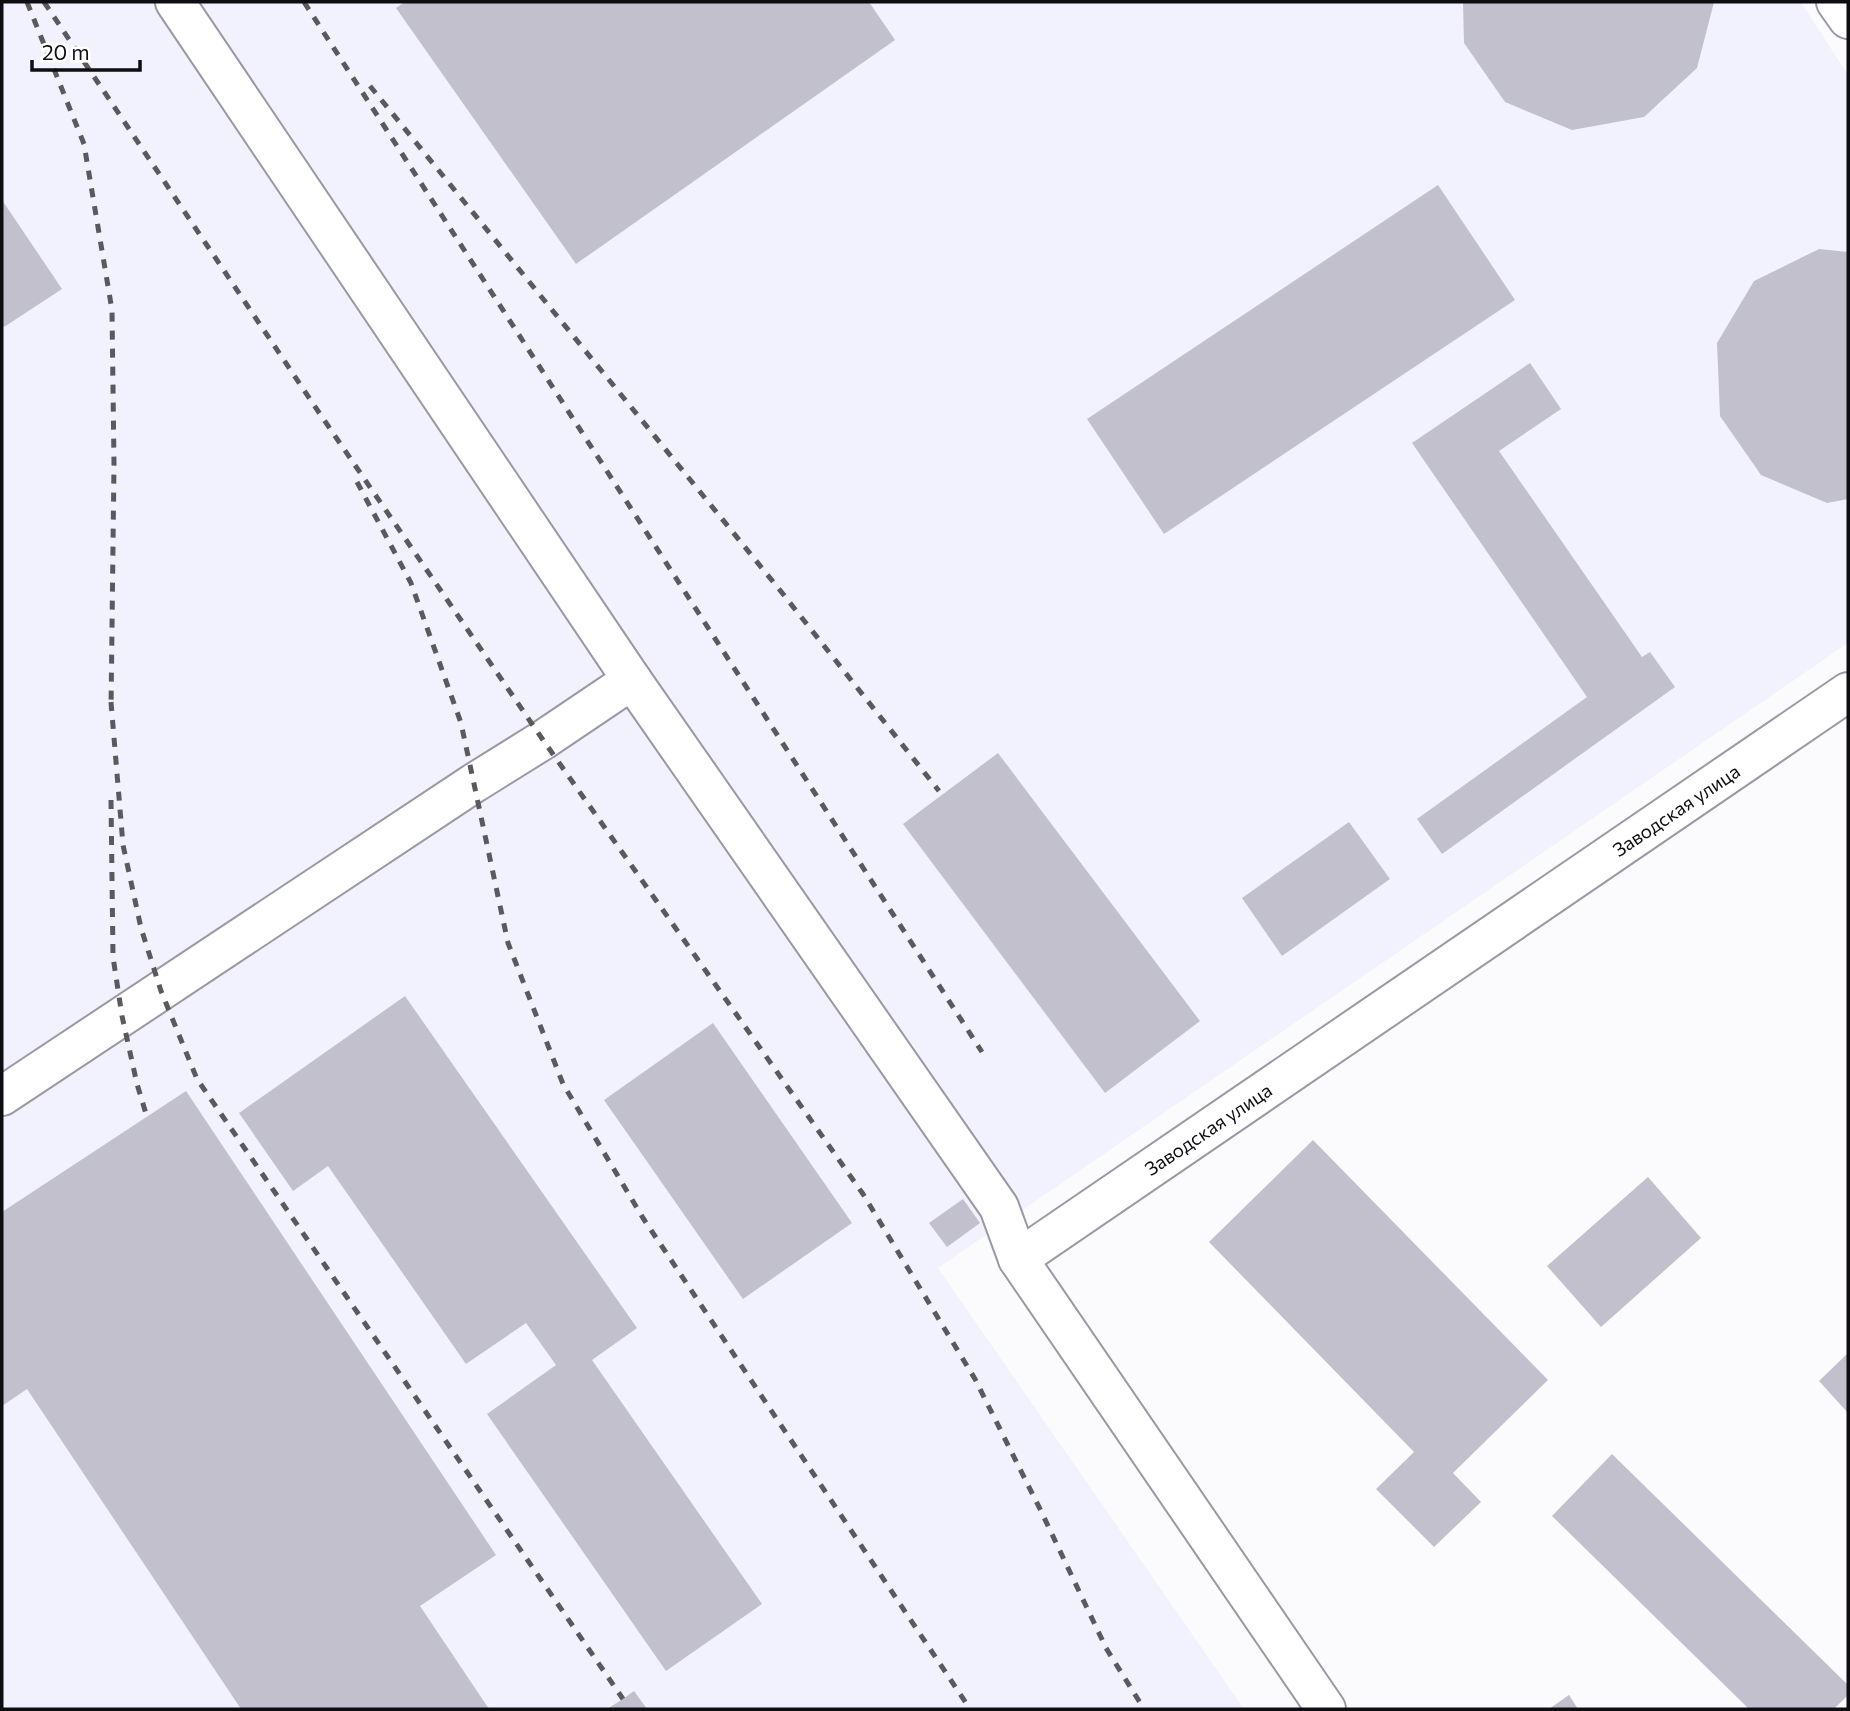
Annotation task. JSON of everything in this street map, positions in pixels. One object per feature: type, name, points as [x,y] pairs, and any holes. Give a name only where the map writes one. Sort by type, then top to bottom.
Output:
[{"type":"street","points":[[175,2],[632,680],[999,1207],[1018,1259],[1326,1709]]},
{"type":"street","points":[[1836,2],[1848,19]]},
{"type":"street","points":[[2,1096],[632,680]]},
{"type":"street","name":"Заводская улица","points":[[1018,1259],[1848,692]]},
{"type":"shaded area","points":[[2,2],[1801,2],[1848,75],[1848,643],[938,1268],[1244,1709],[2,1709]]},
{"type":"building","points":[[405,2],[869,2],[895,40],[576,264],[396,8]]},
{"type":"building","points":[[1463,2],[1714,2],[1697,68],[1644,117],[1572,130],[1505,102],[1464,43]]},
{"type":"building","points":[[1438,185],[1515,300],[1164,534],[1087,419]]},
{"type":"building","points":[[2,200],[62,289],[4,327],[2,323]]},
{"type":"building","points":[[1819,249],[1848,252],[1848,499],[1827,503],[1761,475],[1720,416],[1717,343],[1754,281]]},
{"type":"building","points":[[1530,363],[1561,409],[1499,451],[1642,657],[1650,652],[1675,687],[1442,854],[1417,819],[1587,697],[1412,443]]},
{"type":"building","points":[[998,753],[1200,1021],[1105,1093],[903,824]]},
{"type":"building","points":[[1349,822],[1390,879],[1282,956],[1242,898]]},
{"type":"building","points":[[405,996],[637,1328],[592,1360],[762,1604],[666,1671],[487,1414],[556,1365],[526,1323],[466,1364],[328,1166],[293,1191],[239,1113]]},
{"type":"building","points":[[713,1023],[852,1223],[743,1299],[604,1100]]},
{"type":"building","points":[[186,1091],[496,1555],[420,1606],[489,1709],[241,1709],[27,1389],[2,1406],[2,1212]]},
{"type":"building","points":[[1313,1140],[1548,1380],[1453,1473],[1481,1502],[1434,1547],[1376,1489],[1414,1452],[1209,1242]]},
{"type":"building","points":[[1648,1177],[1701,1238],[1601,1327],[1547,1266]]},
{"type":"building","points":[[963,1199],[980,1223],[947,1247],[929,1223]]},
{"type":"building","points":[[1848,1353],[1848,1413],[1819,1381]]},
{"type":"building","points":[[1612,1454],[1848,1685],[1848,1695],[1834,1709],[1749,1709],[1552,1516]]},
{"type":"building","points":[[634,1691],[647,1709],[607,1709],[623,1699]]},
{"type":"building","points":[[1569,1695],[1578,1709],[1549,1709]]},
{"type":"railway","points":[[27,2],[84,144],[112,310],[114,464],[111,709]]},
{"type":"railway","points":[[44,2],[320,414],[543,740],[863,1194],[975,1379],[1106,1648],[1144,1709]]},
{"type":"railway","points":[[304,2],[982,1052]]},
{"type":"railway","points":[[370,86],[779,589],[939,791]]},
{"type":"railway","points":[[357,482],[411,583],[461,723],[508,943],[563,1084],[643,1218],[970,1709]]},
{"type":"railway","points":[[111,702],[123,845],[141,928],[161,991],[197,1079],[623,1699]]},
{"type":"railway","points":[[111,800],[113,957],[122,1016],[147,1117]]}]
